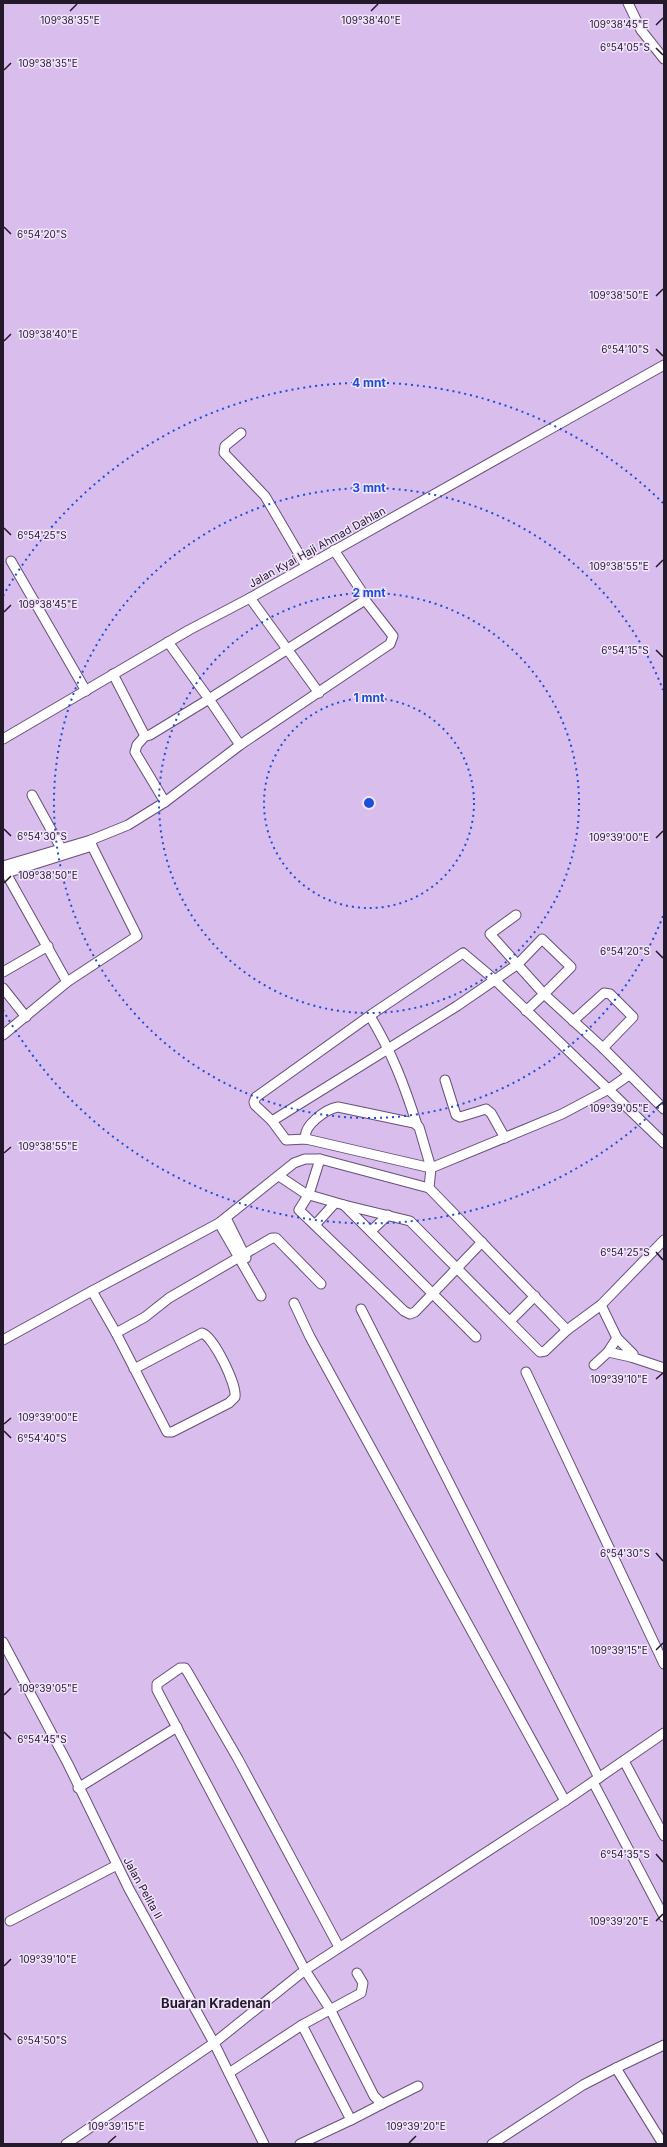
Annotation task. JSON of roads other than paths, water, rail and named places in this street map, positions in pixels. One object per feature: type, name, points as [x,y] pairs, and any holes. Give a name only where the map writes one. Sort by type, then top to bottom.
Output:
[{"type":"street","points":[[628,3],[641,30],[664,59]]},
{"type":"street","name":"Jalan Kyai Haji Ahmad Dahlan","points":[[3,739],[86,691],[115,678],[253,602],[306,566],[664,365]]},
{"type":"street","points":[[241,433],[225,446],[224,453],[265,496],[306,566]]},
{"type":"street","points":[[4,870],[91,843],[128,825],[165,802],[240,745],[319,693],[392,640],[393,636],[365,600],[364,595],[334,550]]},
{"type":"street","points":[[11,561],[86,691]]},
{"type":"street","points":[[165,802],[135,752],[137,745],[145,736],[150,735],[209,699],[365,600]]},
{"type":"street","points":[[253,602],[319,693]]},
{"type":"street","points":[[172,646],[240,745]]},
{"type":"street","points":[[115,678],[145,736]]},
{"type":"street","points":[[32,795],[61,848]]},
{"type":"street","points":[[4,870],[61,848],[91,843]]},
{"type":"street","points":[[3,1035],[67,982],[133,939],[138,934],[91,843]]},
{"type":"street","points":[[4,870],[67,982]]},
{"type":"street","points":[[516,915],[490,934],[544,994],[603,1048],[664,1109]]},
{"type":"street","points":[[272,1121],[457,1006],[518,964],[542,939],[570,965],[571,970],[526,1011]]},
{"type":"street","points":[[3,972],[48,946]]},
{"type":"street","points":[[431,1178],[306,1139],[286,1140],[272,1121],[256,1105],[254,1099],[460,954],[464,954],[495,980],[664,1143]]},
{"type":"street","points":[[3,988],[26,1017]]},
{"type":"street","points":[[573,1021],[604,993],[610,994],[633,1017],[603,1048]]},
{"type":"street","points":[[370,1016],[389,1048],[401,1076],[417,1125],[431,1178],[482,1242],[567,1330]]},
{"type":"street","points":[[3,1340],[23,1331],[92,1291],[222,1221],[294,1163],[305,1159],[320,1159],[431,1178],[505,1138],[562,1114],[609,1089],[629,1075]]},
{"type":"street","points":[[445,1080],[458,1116],[486,1109],[491,1113],[505,1138]]},
{"type":"street","points":[[306,1139],[305,1132],[312,1122],[338,1106],[417,1125]]},
{"type":"street","points":[[320,1159],[308,1194],[300,1210],[404,1312],[410,1314],[415,1312],[482,1242]]},
{"type":"street","points":[[279,1176],[301,1192],[339,1204],[410,1221],[540,1352],[545,1351],[567,1330],[601,1305],[664,1240]]},
{"type":"street","points":[[315,1225],[339,1204]]},
{"type":"street","points":[[339,1204],[371,1231],[476,1337]]},
{"type":"street","points":[[371,1231],[388,1215]]},
{"type":"street","points":[[222,1221],[264,1297]]},
{"type":"street","points":[[116,1333],[145,1317],[169,1298],[274,1237],[321,1284]]},
{"type":"street","points":[[92,1291],[116,1333],[134,1369],[170,1433],[229,1403],[235,1397],[234,1384],[210,1338],[202,1333],[134,1369]]},
{"type":"street","points":[[510,1321],[535,1296]]},
{"type":"street","points":[[294,1303],[314,1344],[565,1801]]},
{"type":"street","points":[[601,1305],[617,1338],[632,1353],[631,1357]]},
{"type":"street","points":[[362,1310],[664,1917]]},
{"type":"street","points":[[594,1365],[608,1352],[617,1338]]},
{"type":"street","points":[[608,1352],[631,1357],[664,1368]]},
{"type":"street","points":[[526,1372],[664,1664]]},
{"type":"street","name":"Jalan Pelita II","points":[[3,1642],[46,1721],[117,1864],[214,2043],[264,2144]]},
{"type":"street","points":[[339,1947],[238,1759],[187,1671],[183,1667],[156,1684],[156,1687],[305,1970],[330,2009],[374,2096],[382,2104]]},
{"type":"street","points":[[78,1788],[177,1727]]},
{"type":"street","points":[[68,2143],[214,2043],[305,1970],[565,1801],[664,1733]]},
{"type":"street","points":[[624,1761],[664,1836]]},
{"type":"street","points":[[10,1921],[117,1864]]},
{"type":"street","points":[[229,2073],[302,2025],[362,1993],[363,1983],[357,1973]]},
{"type":"street","points":[[302,2025],[351,2120]]},
{"type":"street","points":[[492,2144],[503,2141],[583,2085],[664,2045]]},
{"type":"street","points":[[616,2068],[663,2144]]},
{"type":"street","points":[[300,2144],[418,2086]]},
{"type":"district","name":"Buaran Kradenan","points":[[216,2003]]}]
